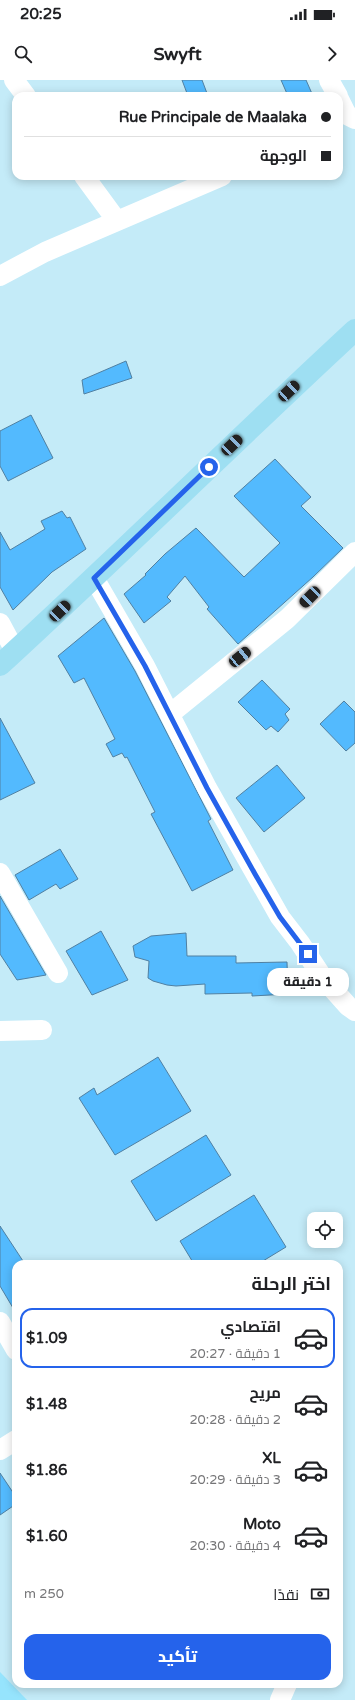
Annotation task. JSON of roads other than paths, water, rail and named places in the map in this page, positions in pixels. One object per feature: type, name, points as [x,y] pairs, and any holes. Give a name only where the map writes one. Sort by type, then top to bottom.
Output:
[{"type":"main road","points":[[7,658],[94,578],[355,330]]},
{"type":"street","points":[[14,80],[23,92]]},
{"type":"street","points":[[329,80],[336,92]]},
{"type":"street","points":[[87,180],[117,221]]},
{"type":"street","points":[[0,276],[45,252],[213,180]]},
{"type":"street","points":[[170,714],[287,619],[355,552]]},
{"type":"street","points":[[94,578],[145,666],[207,788],[280,917],[300,943],[323,978],[338,996],[355,1011]]},
{"type":"street","points":[[0,623],[7,658]]},
{"type":"street","points":[[0,873],[58,973]]},
{"type":"street","points":[[0,1031],[42,1030]]},
{"type":"street","points":[[0,1322],[12,1343]]},
{"type":"street","points":[[0,1450],[12,1442]]},
{"type":"street","points":[[280,1700],[285,1688]]}]
